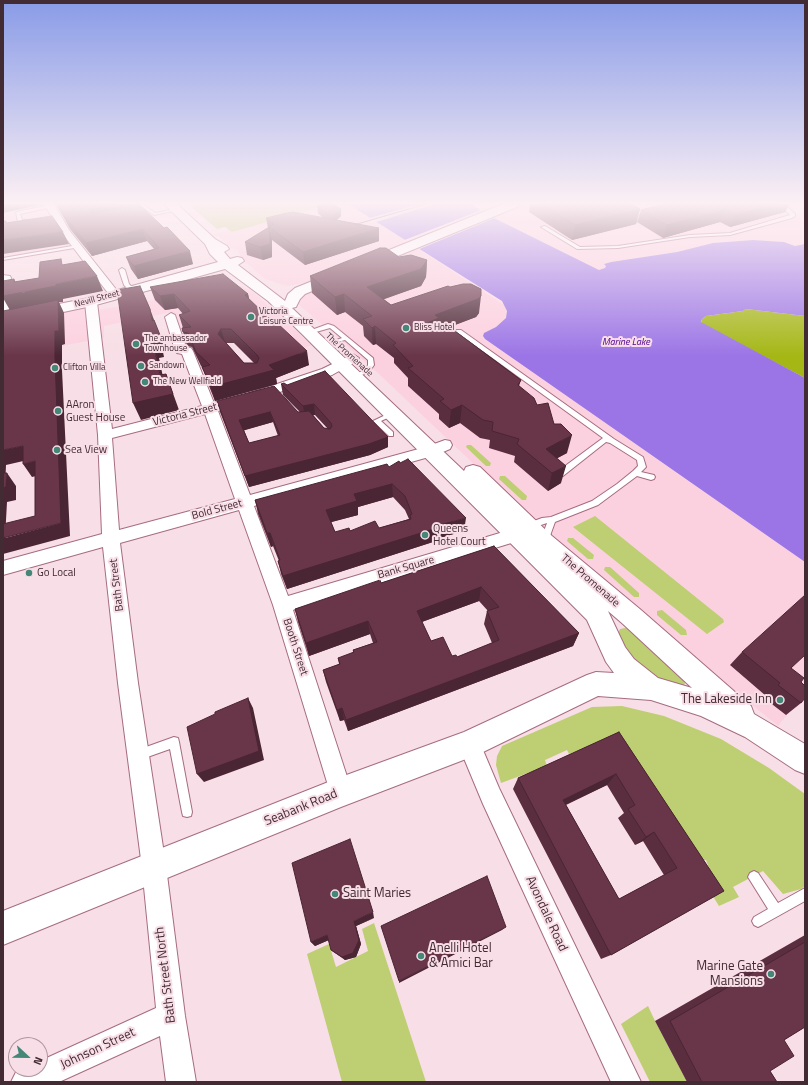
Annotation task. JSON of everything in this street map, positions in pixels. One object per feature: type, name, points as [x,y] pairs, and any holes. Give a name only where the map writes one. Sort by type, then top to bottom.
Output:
[{"type":"main road","name":"The Promenade","points":[[221,255],[276,295],[355,367],[392,406],[438,448],[522,531],[596,613],[611,645],[625,667],[655,690],[706,705],[755,728],[805,760]]},
{"type":"main road","points":[[276,295],[357,268],[387,255]]},
{"type":"main road","points":[[276,295],[294,286],[366,260],[384,256]]},
{"type":"main road","name":"Nevill Street","points":[[3,320],[91,302],[233,262]]},
{"type":"main road","name":"The Promenade","points":[[314,330],[341,340],[355,367]]},
{"type":"main road","name":"The Promenade","points":[[522,531],[544,542],[686,664],[755,728]]},
{"type":"main road","name":"The Promenade","points":[[611,645],[610,633],[617,621],[632,617]]},
{"type":"main road","points":[[596,684],[611,645]]},
{"type":"main road","name":"The Promenade","points":[[655,690],[678,692],[687,690],[692,685],[693,677],[686,664]]},
{"type":"main road","name":"Seabank Road","points":[[3,928],[341,792],[470,744],[596,684],[655,690]]},
{"type":"street","points":[[85,255],[115,294]]},
{"type":"street","points":[[3,320],[6,278]]},
{"type":"street","name":"Bath Street","points":[[91,302],[105,435],[111,539],[138,755],[154,867]]},
{"type":"street","name":"Booth Street","points":[[171,316],[181,350],[187,351],[210,409],[282,605],[341,792]]},
{"type":"street","points":[[245,399],[327,372],[355,367]]},
{"type":"street","name":"Victoria Street","points":[[105,435],[231,403]]},
{"type":"street","name":"Bold Street","points":[[3,568],[438,448]]},
{"type":"street","name":"Bank Square","points":[[282,605],[522,531]]},
{"type":"street","name":"Avondale Road","points":[[470,744],[508,832],[626,1082]]},
{"type":"street","name":"Bath Street North","points":[[154,867],[170,1016],[181,1082]]},
{"type":"street","name":"Johnson Street","points":[[26,1082],[170,1016]]},
{"type":"lane","points":[[3,260],[32,255]]},
{"type":"lane","points":[[122,270],[127,285],[132,290]]},
{"type":"lane","points":[[439,339],[459,332],[612,441],[640,459],[642,467],[636,473],[595,503],[552,520],[542,521],[522,531]]},
{"type":"lane","points":[[391,434],[376,420],[392,406]]},
{"type":"lane","points":[[560,474],[604,440],[612,441]]},
{"type":"lane","points":[[636,473],[651,478]]},
{"type":"lane","points":[[544,542],[552,520]]},
{"type":"lane","points":[[138,755],[174,742],[187,812]]},
{"type":"lane","points":[[754,877],[776,910]]},
{"type":"lane","points":[[758,920],[805,894]]},
{"type":"shaded area","points":[[3,255],[20,255],[5,257],[3,268]]},
{"type":"shaded area","points":[[239,255],[382,255],[304,283],[287,286],[265,279],[241,258]]},
{"type":"shaded area","points":[[403,255],[427,255],[504,305],[507,311],[506,318],[483,338],[805,562],[805,693],[778,726],[649,621],[539,526],[378,373],[297,303],[298,295]]},
{"type":"shaded area","points":[[568,255],[660,255],[611,262],[604,264],[606,266],[605,268],[599,270]]},
{"type":"shaded area","points":[[232,286],[242,286],[253,292],[312,345],[257,366],[230,337],[193,351],[172,312],[104,326],[104,338],[3,357],[3,323],[86,306],[98,310]]},
{"type":"green space","points":[[746,309],[805,316],[805,378],[701,323],[702,319],[706,316],[743,311]]},
{"type":"green space","points":[[467,445],[471,445],[491,463],[490,466],[486,466],[466,447]]},
{"type":"green space","points":[[500,476],[505,476],[527,496],[526,500],[522,500],[499,479]]},
{"type":"green space","points":[[595,516],[723,619],[724,622],[707,634],[573,527]]},
{"type":"green space","points":[[568,538],[573,538],[594,555],[593,559],[588,559],[567,541]]},
{"type":"green space","points":[[605,567],[610,567],[639,593],[639,597],[634,597],[604,570]]},
{"type":"green space","points":[[662,610],[686,630],[687,635],[681,635],[657,615],[657,611]]},
{"type":"green space","points":[[625,628],[636,630],[686,679],[684,686],[679,688],[659,683],[627,655],[617,635],[620,629]]},
{"type":"green space","points":[[622,706],[664,716],[721,739],[769,768],[805,794],[805,886],[801,889],[783,894],[763,871],[733,887],[739,897],[719,906],[706,885],[709,868],[706,860],[699,860],[614,738],[569,754],[567,750],[545,760],[547,766],[501,783],[496,765],[497,756],[502,746],[592,707]]},
{"type":"green space","points":[[374,923],[426,1082],[342,1082],[307,954],[329,944],[336,967],[368,951],[362,929]]},
{"type":"green space","points":[[648,1006],[687,1082],[650,1082],[621,1024]]},
{"type":"water","name":"Marine Lake","points":[[428,255],[568,255],[599,270],[605,268],[606,266],[604,264],[611,262],[660,255],[805,255],[805,316],[746,309],[743,311],[706,316],[701,322],[805,378],[805,562],[485,339],[483,336],[484,333],[496,327],[506,318],[507,311],[502,301]]},
{"type":"building","points":[[135,255],[176,255],[134,266],[126,257]]},
{"type":"building","points":[[363,255],[396,255],[399,257],[411,255],[427,260],[421,269],[367,287],[391,305],[448,286],[471,284],[481,289],[481,296],[478,299],[435,315],[439,318],[429,322],[428,324],[435,326],[444,323],[521,380],[518,385],[534,398],[537,405],[548,403],[554,424],[561,424],[572,435],[546,449],[566,466],[552,473],[517,444],[519,439],[492,431],[493,422],[483,420],[462,405],[451,410],[440,401],[444,399],[408,368],[413,366],[393,345],[396,343],[375,326],[372,328],[363,319],[372,316],[344,294],[335,297],[310,276]]},
{"type":"building","points":[[61,259],[62,265],[85,261],[97,276],[56,284],[56,286],[3,296],[3,281],[14,279],[14,282],[39,278],[40,262]]},
{"type":"building","points":[[223,274],[248,294],[245,295],[274,323],[276,322],[307,351],[269,365],[274,370],[211,387],[202,367],[210,365],[196,352],[188,333],[183,332],[182,328],[191,327],[179,315],[190,311],[174,294],[160,296],[150,287]],"holes":[[[221,329],[231,329],[257,355],[259,358],[257,363],[244,363],[218,334]]]},
{"type":"building","points":[[140,286],[150,309],[152,321],[154,320],[160,335],[157,336],[158,340],[153,341],[160,375],[166,374],[173,394],[133,403],[117,290]]},
{"type":"building","points":[[58,300],[59,331],[55,331],[55,357],[61,523],[3,538],[3,524],[35,516],[35,461],[23,464],[23,446],[3,450],[3,311]]},
{"type":"building","points":[[325,371],[388,437],[369,444],[245,476],[217,401],[274,386],[298,412],[309,411],[324,428],[330,429],[332,426],[314,404],[303,406],[281,384],[284,383],[287,385]],"holes":[[[270,412],[280,435],[249,443],[239,420]]]},
{"type":"building","points":[[408,459],[466,518],[436,526],[437,528],[283,576],[278,561],[280,560],[270,533],[267,533],[255,500],[387,464],[389,467],[399,461],[400,463]],"holes":[[[392,484],[405,496],[412,514],[410,515],[411,519],[379,528],[375,521],[350,531],[349,528],[335,532],[326,510],[357,501],[354,494]]]},
{"type":"building","points":[[3,473],[7,473],[6,487],[3,488]]},
{"type":"building","points":[[494,546],[579,633],[346,720],[342,708],[337,710],[323,670],[340,664],[338,658],[354,652],[353,650],[377,642],[368,621],[306,643],[295,609],[380,580],[381,583]],"holes":[[[481,587],[499,607],[487,611],[499,640],[457,657],[456,655],[452,656],[443,637],[431,641],[417,611]]]},
{"type":"building","points":[[805,595],[805,655],[791,668],[804,678],[801,682],[805,686],[805,698],[801,703],[778,685],[780,683],[742,652]]},
{"type":"building","points":[[248,698],[259,751],[197,774],[187,727],[215,714],[215,712]]},
{"type":"building","points":[[619,732],[724,891],[611,955],[518,778]],"holes":[[[616,774],[635,805],[628,809],[646,837],[654,832],[677,868],[619,899],[563,800]]]},
{"type":"building","name":"Saint Maries","points":[[350,839],[373,912],[354,921],[359,940],[353,953],[342,957],[331,950],[327,935],[311,942],[292,863]]},
{"type":"building","name":"Anelli Hotel & Amici Bar","points":[[487,876],[506,927],[399,981],[381,926]]},
{"type":"building","name":"Marine Gate Mansions","points":[[805,942],[805,1027],[784,1040],[794,1056],[770,1071],[777,1082],[702,1082],[670,1021]]},
{"type":"place","name":"Victoria Leisure Centre","points":[[251,317]]},
{"type":"place","name":"Bliss Hotel","points":[[406,328]]},
{"type":"place","name":"The ambassador Townhouse","points":[[136,344]]},
{"type":"place","name":"Sandown","points":[[141,366]]},
{"type":"place","name":"Clifton Villa","points":[[55,368]]},
{"type":"place","name":"The New Wellfield","points":[[145,382]]},
{"type":"place","name":"AAron Guest House","points":[[58,411]]},
{"type":"place","name":"Sea View","points":[[57,450]]},
{"type":"place","name":"Queens Hotel Court","points":[[425,535]]},
{"type":"place","name":"Go Local","points":[[29,573]]},
{"type":"place","name":"The Lakeside Inn","points":[[780,700]]},
{"type":"place","name":"Saint Maries","points":[[335,894]]},
{"type":"place","name":"Anelli Hotel & Amici Bar","points":[[421,956]]},
{"type":"place","name":"Marine Gate Mansions","points":[[771,974]]}]
